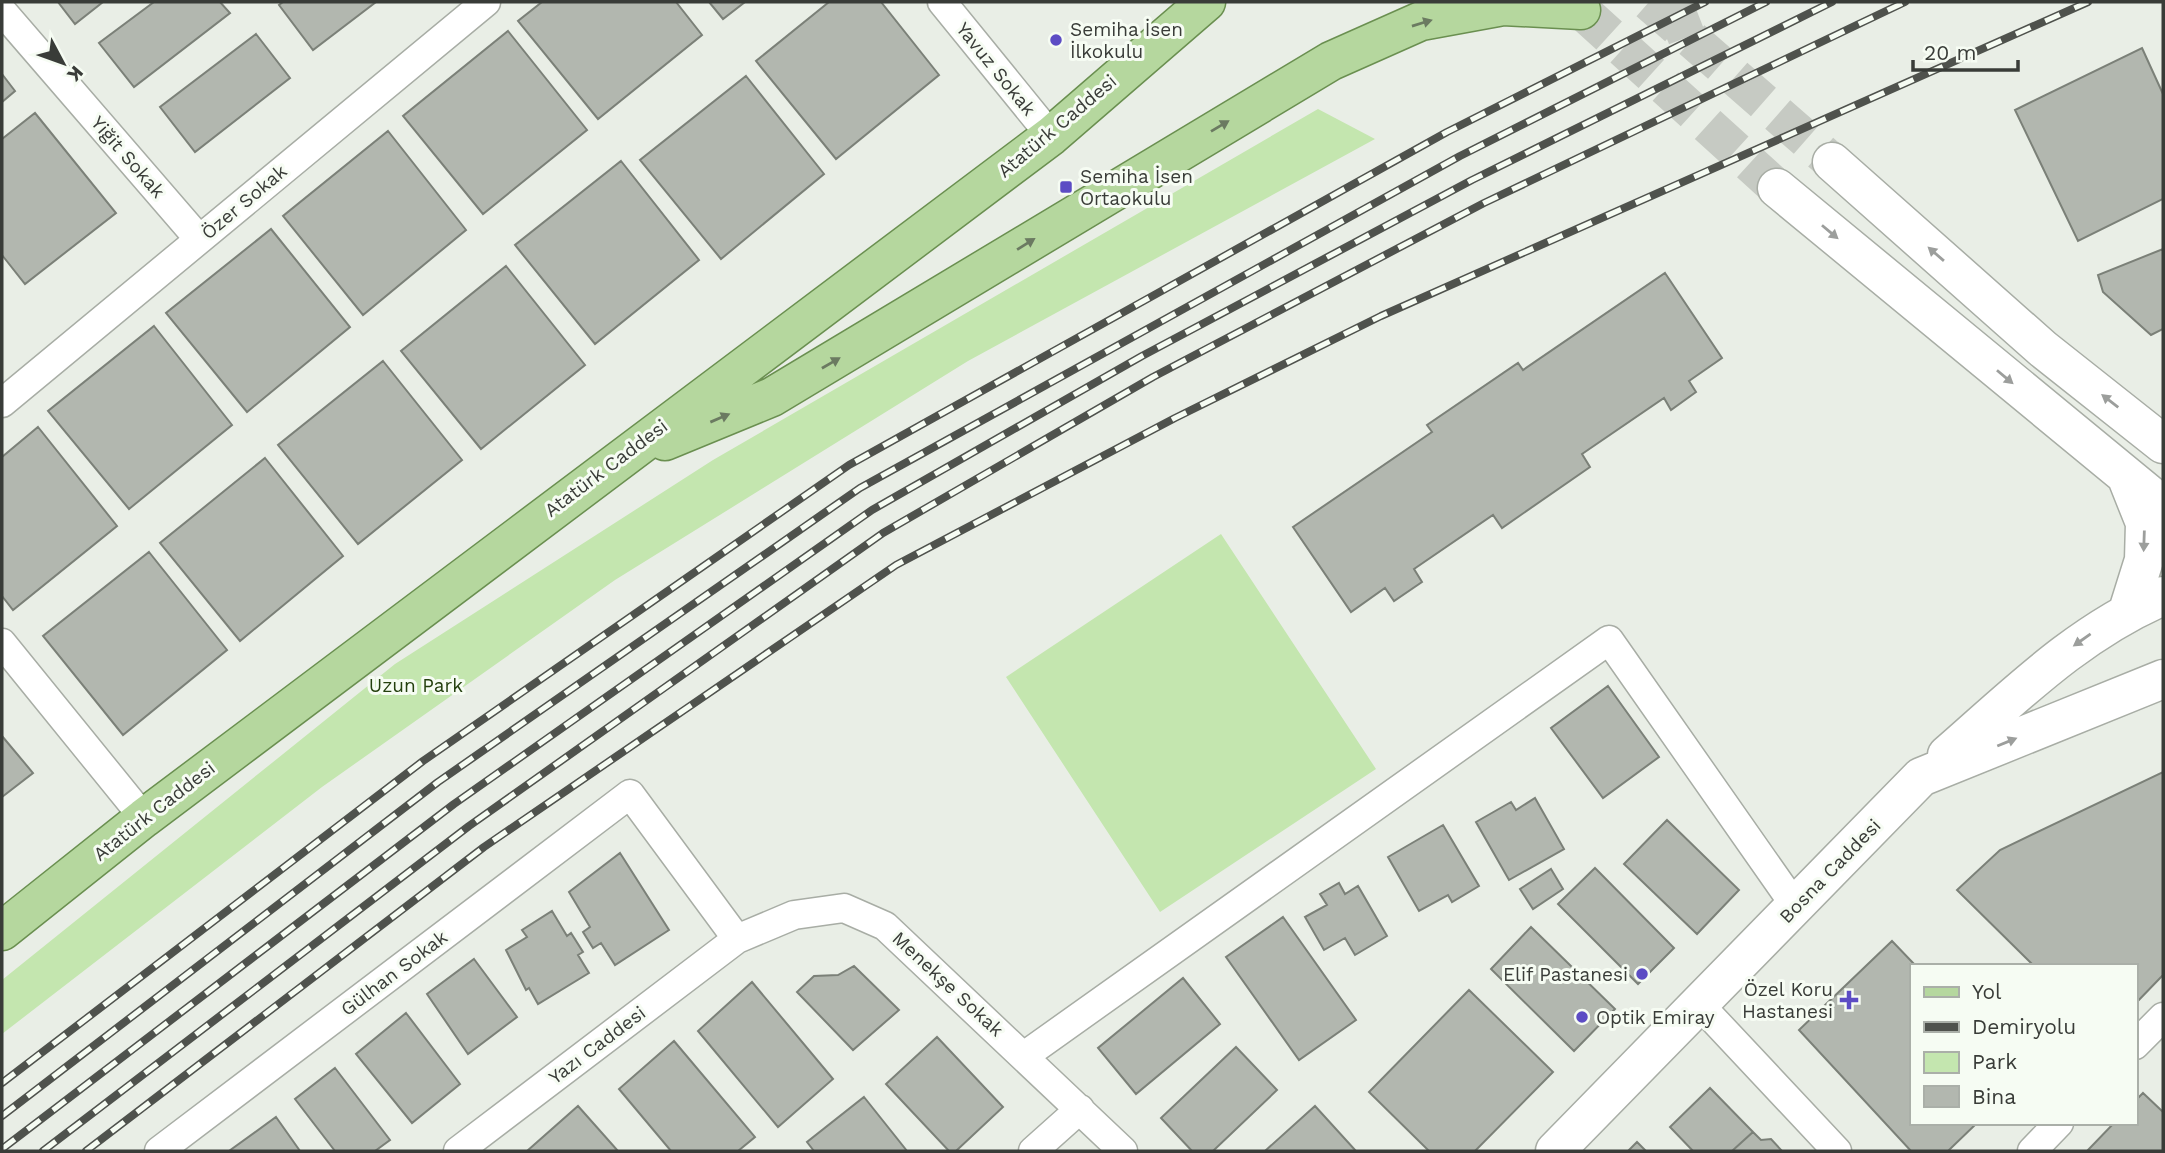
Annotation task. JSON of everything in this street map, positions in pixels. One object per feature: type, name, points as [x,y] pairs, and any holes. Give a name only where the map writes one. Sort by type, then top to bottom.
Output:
[{"type":"main road","points":[[1141,55],[1176,2]]},
{"type":"main road","name":"Atatürk Caddesi","points":[[2,931],[144,818],[1051,135],[1141,55],[1206,2]]},
{"type":"main road","points":[[612,464],[772,397],[1331,61],[1421,21],[1503,6],[1577,6]]},
{"type":"street","name":"Yavuz Sokak","points":[[942,2],[1051,135]]},
{"type":"street","name":"Özer Sokak","points":[[2,402],[476,5]]},
{"type":"street","name":"Yiğit Sokak","points":[[2,11],[199,239]]},
{"type":"street","points":[[1832,162],[2043,349],[2163,444]]},
{"type":"street","points":[[1777,188],[2163,506]]},
{"type":"street","points":[[2126,476],[2145,523],[2144,560],[2128,611]]},
{"type":"street","points":[[1921,777],[2078,641],[2128,611],[2163,596]]},
{"type":"street","points":[[1024,1055],[1609,640],[1796,907]]},
{"type":"street","points":[[2,643],[144,818]]},
{"type":"street","name":"Bosna Caddesi","points":[[1555,1151],[1921,777],[2163,679]]},
{"type":"street","name":"Gülhan Sokak","points":[[159,1151],[630,794],[737,939]]},
{"type":"street","name":"Menekşe Sokak","points":[[737,939],[793,915],[844,908],[885,926],[1123,1151]]},
{"type":"street","name":"Yazı Caddesi","points":[[458,1151],[737,939]]},
{"type":"street","points":[[1700,1005],[1837,1151]]},
{"type":"street","points":[[2137,1043],[2163,1017]]},
{"type":"street","points":[[1033,1151],[1080,1108]]},
{"type":"street","points":[[2032,1151],[2057,1125]]},
{"type":"green space","name":"Uzun Park","points":[[1318,109],[1375,139],[968,361],[615,580],[322,787],[2,1034],[2,980],[395,664],[713,460]]},
{"type":"green space","points":[[1221,534],[1376,769],[1160,912],[1006,677]]},
{"type":"building","points":[[58,2],[103,2],[75,24]]},
{"type":"building","points":[[154,2],[220,2],[230,13],[134,87],[99,43]]},
{"type":"building","points":[[283,2],[376,2],[313,50],[279,5]]},
{"type":"building","points":[[542,2],[676,2],[702,35],[598,119],[518,21]]},
{"type":"building","points":[[709,2],[745,2],[723,19]]},
{"type":"building","points":[[829,2],[881,2],[939,75],[836,159],[756,61]]},
{"type":"building","points":[[508,31],[587,130],[483,214],[403,116]]},
{"type":"building","points":[[256,34],[290,78],[195,152],[160,107]]},
{"type":"building","points":[[2142,48],[2163,94],[2163,199],[2078,241],[2015,110]]},
{"type":"building","points":[[2,74],[15,91],[2,102]]},
{"type":"building","points":[[746,76],[824,174],[721,259],[640,160]]},
{"type":"building","points":[[35,113],[116,213],[25,284],[2,255],[2,139]]},
{"type":"building","points":[[388,131],[466,230],[363,315],[283,216]]},
{"type":"building","points":[[621,161],[699,260],[595,344],[515,245]]},
{"type":"building","points":[[271,229],[350,327],[247,412],[166,313]]},
{"type":"building","points":[[2163,249],[2163,329],[2151,335],[2103,292],[2098,275]]},
{"type":"building","points":[[506,266],[585,365],[481,449],[401,351]]},
{"type":"building","points":[[1665,273],[1722,358],[1689,381],[1696,392],[1671,410],[1664,398],[1582,454],[1590,467],[1502,528],[1493,515],[1414,569],[1422,582],[1394,601],[1385,588],[1351,612],[1293,527],[1432,432],[1427,425],[1518,363],[1523,370]]},
{"type":"building","points":[[154,326],[232,425],[129,509],[48,411]]},
{"type":"building","points":[[383,361],[462,460],[358,544],[278,445]]},
{"type":"building","points":[[38,427],[117,526],[13,610],[2,596],[2,457]]},
{"type":"building","points":[[265,458],[343,556],[240,641],[160,543]]},
{"type":"building","points":[[149,552],[227,650],[123,735],[43,636]]},
{"type":"building","points":[[1608,686],[1659,757],[1603,798],[1551,728]]},
{"type":"building","points":[[2,736],[33,773],[2,797]]},
{"type":"building","points":[[2163,772],[2163,975],[2137,1002],[2137,964],[2032,964],[1957,890],[2000,850]]},
{"type":"building","points":[[1535,798],[1564,849],[1509,880],[1476,822],[1511,802],[1516,810]]},
{"type":"building","points":[[1667,820],[1739,890],[1697,934],[1624,864]]},
{"type":"building","points":[[1443,825],[1479,886],[1452,902],[1448,895],[1419,911],[1388,857]]},
{"type":"building","points":[[620,853],[669,930],[615,965],[601,943],[593,948],[583,932],[590,927],[569,892]]},
{"type":"building","points":[[1595,868],[1674,948],[1638,984],[1558,904]]},
{"type":"building","points":[[1551,869],[1563,889],[1533,909],[1520,889]]},
{"type":"building","points":[[1339,883],[1345,894],[1358,886],[1387,936],[1355,955],[1345,938],[1324,950],[1305,917],[1327,905],[1320,894]]},
{"type":"building","points":[[552,911],[567,936],[571,933],[583,952],[578,955],[589,973],[538,1004],[529,988],[526,990],[506,950],[527,937],[522,930]]},
{"type":"building","points":[[1283,917],[1356,1020],[1299,1060],[1226,957]]},
{"type":"building","points":[[1531,927],[1615,1009],[1574,1051],[1491,969]]},
{"type":"building","name":"Özel Koru Hastanesi","points":[[1892,941],[1914,964],[1910,964],[1910,1125],[1975,1125],[1948,1151],[1911,1151],[1799,1030]]},
{"type":"building","points":[[474,959],[517,1017],[468,1054],[427,994]]},
{"type":"building","points":[[854,966],[899,1010],[853,1050],[797,992],[814,976],[838,975]]},
{"type":"building","points":[[1183,978],[1220,1024],[1136,1094],[1098,1048]]},
{"type":"building","points":[[752,982],[833,1079],[778,1127],[698,1031]]},
{"type":"building","points":[[1469,990],[1553,1072],[1475,1151],[1429,1151],[1369,1092]]},
{"type":"building","points":[[406,1013],[460,1084],[412,1123],[356,1054]]},
{"type":"building","points":[[937,1037],[1003,1107],[956,1151],[949,1151],[886,1084]]},
{"type":"building","points":[[674,1041],[755,1137],[738,1151],[671,1151],[619,1089]]},
{"type":"building","points":[[1236,1047],[1277,1090],[1213,1151],[1192,1151],[1161,1118]]},
{"type":"building","points":[[335,1068],[390,1140],[375,1151],[335,1151],[295,1099]]},
{"type":"building","points":[[1710,1088],[1753,1132],[1732,1151],[1693,1151],[1670,1127]]},
{"type":"building","points":[[2143,1093],[2163,1112],[2163,1151],[2087,1151],[2112,1125],[2137,1125],[2137,1099]]},
{"type":"building","points":[[864,1097],[907,1151],[814,1151],[807,1142]]},
{"type":"building","points":[[578,1106],[618,1151],[527,1151]]},
{"type":"building","points":[[1315,1106],[1356,1151],[1265,1151]]},
{"type":"building","points":[[276,1117],[300,1151],[229,1151]]},
{"type":"building","points":[[1753,1132],[1761,1140],[1771,1139],[1782,1151],[1732,1151]]},
{"type":"building","points":[[1637,1142],[1646,1151],[1628,1151]]},
{"type":"tunnel","points":[[1649,2],[1832,162]]},
{"type":"tunnel","points":[[1673,2],[1687,38]]},
{"type":"tunnel","points":[[1581,10],[1777,188]]},
{"type":"railway","points":[[2,1083],[423,761],[849,465],[1447,132],[1705,2]]},
{"type":"railway","points":[[2,1116],[438,782],[860,488],[1460,156],[1766,2]]},
{"type":"railway","points":[[2,1149],[454,804],[872,510],[1142,356],[1472,180],[1832,2]]},
{"type":"railway","points":[[43,1151],[469,826],[883,533],[1153,377],[1484,203],[1905,2]]},
{"type":"railway","points":[[86,1151],[484,847],[896,565],[1175,418],[1381,316],[2088,2]]},
{"type":"place","name":"Semiha İsen İlkokulu","points":[[1056,40]]},
{"type":"place","name":"Semiha İsen Ortaokulu","points":[[1066,187]]},
{"type":"place","name":"Elif Pastanesi","points":[[1642,974]]},
{"type":"place","name":"Özel Koru Hastanesi","points":[[1849,1000]]},
{"type":"place","name":"Optik Emiray","points":[[1582,1017]]}]
